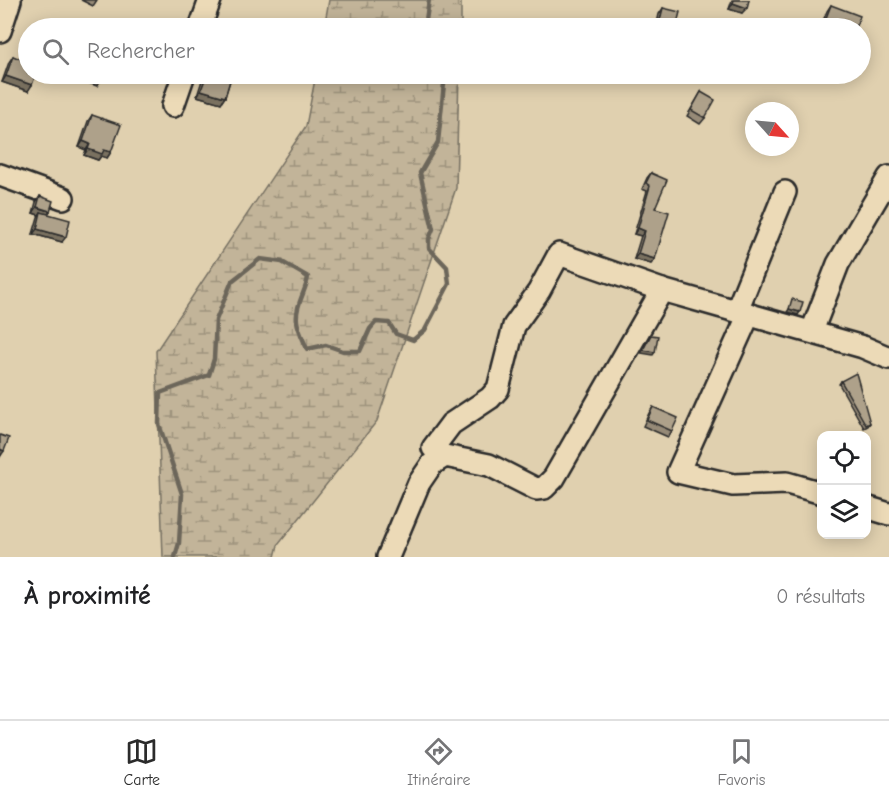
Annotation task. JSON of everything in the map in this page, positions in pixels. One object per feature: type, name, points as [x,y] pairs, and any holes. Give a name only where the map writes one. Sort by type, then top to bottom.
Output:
[{"type":"street","points":[[0,31],[10,0]]},
{"type":"street","points":[[204,18],[210,0]]},
{"type":"street","points":[[173,106],[181,84]]},
{"type":"street","points":[[0,175],[63,198]]},
{"type":"street","points":[[812,331],[838,264],[889,177]]},
{"type":"street","points":[[785,192],[743,312],[678,472],[733,485],[787,483],[817,492]]},
{"type":"street","points":[[434,448],[451,424],[490,398],[498,389],[513,326],[539,291],[559,254],[662,290],[812,331],[889,358]]},
{"type":"street","points":[[388,557],[419,483],[432,464],[445,456],[489,465],[536,489],[544,488],[554,478],[662,290]]},
{"type":"street","points":[[871,508],[889,514]]},
{"type":"green space","points":[[329,0],[461,0],[461,18],[326,18]]},
{"type":"green space","points":[[314,84],[459,84],[456,188],[377,421],[278,545],[275,557],[163,557],[156,351],[306,126]]},
{"type":"building","points":[[734,0],[749,0],[747,8],[733,3]]},
{"type":"building","points":[[831,5],[860,16],[859,18],[826,18]]},
{"type":"building","points":[[663,8],[680,12],[678,18],[660,18]]},
{"type":"building","points":[[13,56],[18,58],[18,80],[6,76]]},
{"type":"building","points":[[203,84],[229,84],[225,97],[201,90]]},
{"type":"building","points":[[701,92],[715,100],[705,118],[691,110]]},
{"type":"building","points":[[92,115],[121,125],[111,152],[104,150],[102,154],[88,149],[90,144],[83,141]]},
{"type":"building","points":[[651,173],[667,180],[655,208],[669,212],[655,259],[638,254],[645,231],[638,228],[650,186],[646,183]]},
{"type":"building","points":[[40,196],[53,201],[50,211],[37,207]]},
{"type":"building","points":[[41,212],[70,220],[66,237],[37,229]]},
{"type":"building","points":[[792,299],[803,302],[800,312],[789,309]]},
{"type":"building","points":[[651,335],[658,336],[655,352],[643,350]]},
{"type":"building","points":[[856,373],[870,423],[866,425],[841,381]]},
{"type":"building","points":[[653,407],[678,418],[672,431],[647,420]]},
{"type":"building","points":[[0,435],[9,438],[4,451],[0,449]]},
{"type":"waterway","points":[[426,18],[429,0]]},
{"type":"waterway","points":[[175,557],[179,543],[182,494],[159,424],[160,393],[209,375],[214,359],[216,320],[232,281],[260,259],[282,262],[308,277],[297,315],[307,349],[326,345],[343,351],[360,351],[370,329],[376,322],[389,323],[396,334],[413,340],[425,330],[449,284],[447,267],[429,248],[429,239],[433,229],[420,173],[438,142],[444,84]]}]
